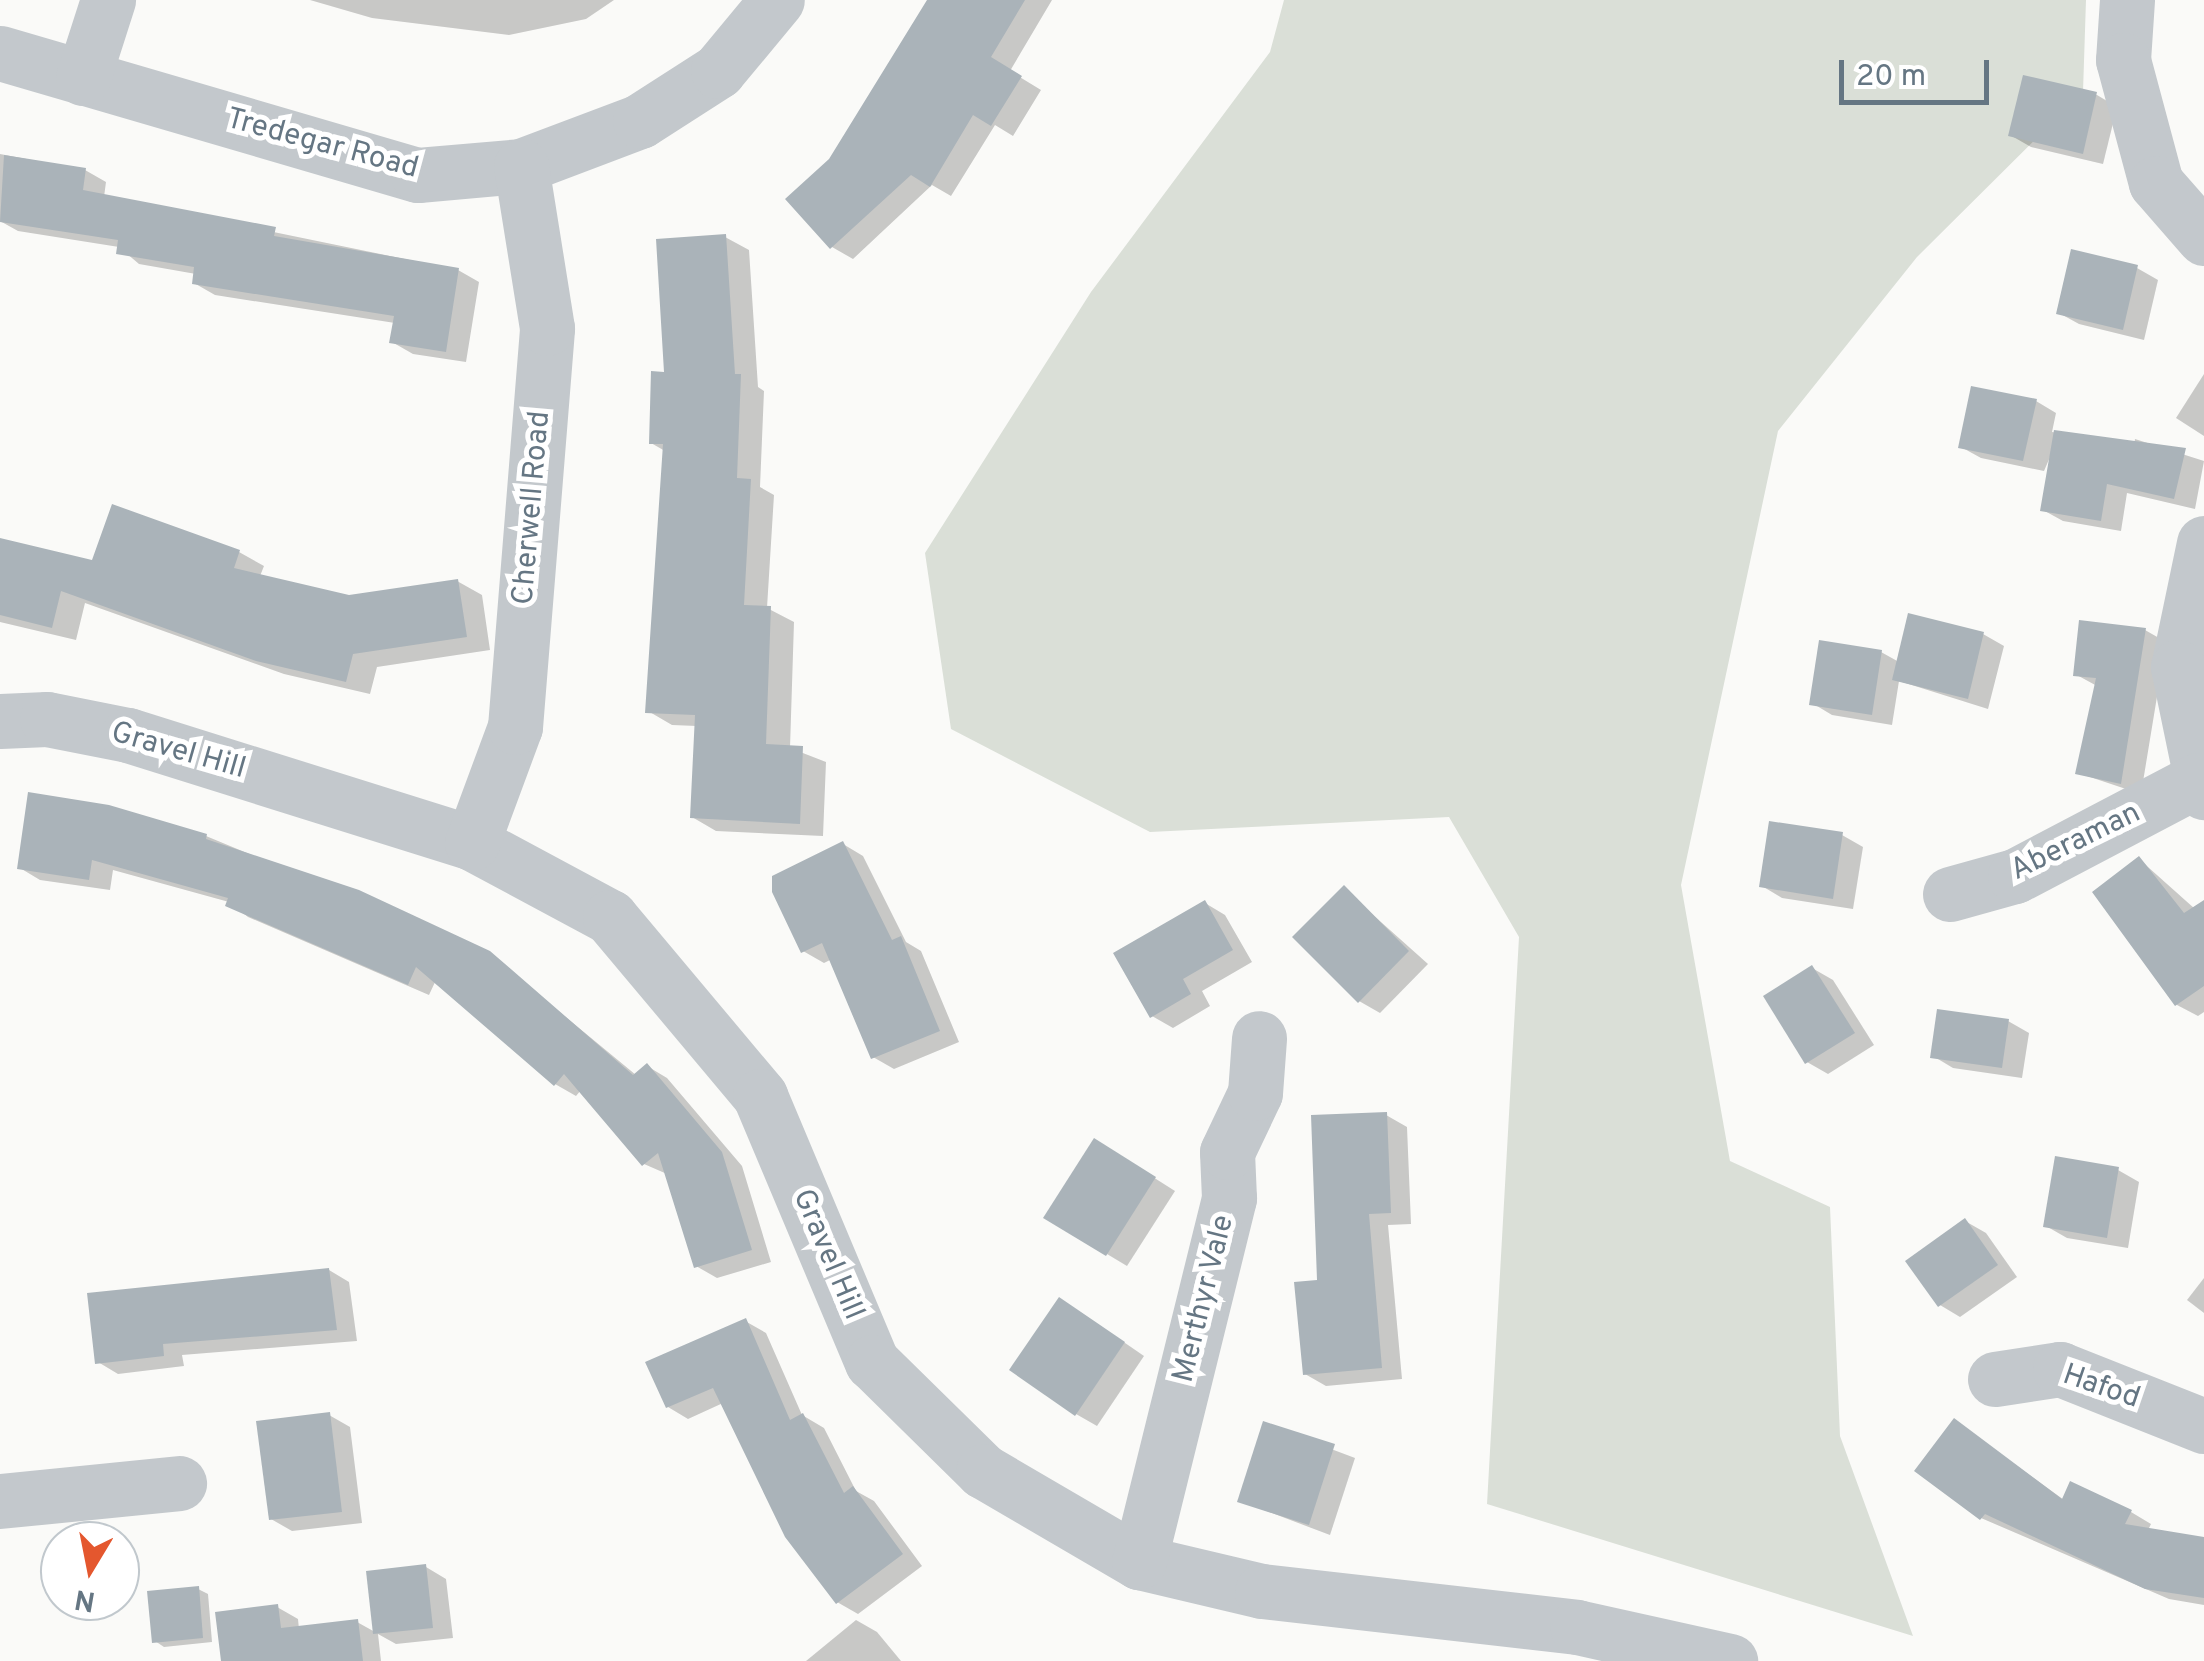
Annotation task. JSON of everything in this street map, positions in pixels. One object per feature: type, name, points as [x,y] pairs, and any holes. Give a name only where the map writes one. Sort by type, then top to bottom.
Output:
[{"type":"street","points":[[82,78],[108,0]]},
{"type":"street","name":"Tredegar Road","points":[[0,53],[418,175],[521,166],[640,121],[718,71],[776,0]]},
{"type":"street","points":[[2128,0],[2123,60],[2156,184],[2204,238]]},
{"type":"street","name":"Cherwell Road","points":[[472,843],[515,727],[547,328],[521,166]]},
{"type":"street","name":"Aberaman","points":[[1950,894],[2015,876],[2201,786],[2178,667],[2204,543]]},
{"type":"street","name":"Gravel Hill","points":[[0,721],[47,719],[128,735],[472,843],[610,918],[760,1096],[872,1362],[983,1471],[1139,1562],[1262,1591],[1578,1627],[1730,1661]]},
{"type":"street","name":"Merthyr Vale","points":[[1139,1562],[1230,1198],[1227,1152],[1256,1093],[1259,1038]]},
{"type":"street","name":"Hafod","points":[[1995,1380],[2060,1369],[2204,1426]]},
{"type":"street","points":[[0,1501],[179,1483]]},
{"type":"shaded area","points":[[1284,0],[2086,0],[2083,92],[1917,257],[1778,431],[1681,885],[1730,1161],[1830,1207],[1840,1436],[1913,1636],[1487,1504],[1519,937],[1449,817],[1150,832],[951,729],[925,553],[1091,292],[1270,52]]},
{"type":"building","points":[[927,0],[1025,0],[991,57],[1022,76],[991,126],[973,115],[930,187],[911,175],[830,249],[785,199],[829,159]]},
{"type":"building","points":[[2023,75],[2097,92],[2083,154],[2008,136]]},
{"type":"building","points":[[4,155],[86,168],[83,190],[276,227],[274,236],[459,268],[446,352],[389,343],[394,316],[192,284],[194,267],[116,254],[118,240],[0,222]]},
{"type":"building","points":[[726,234],[735,374],[741,374],[737,478],[751,479],[744,605],[771,606],[766,744],[803,746],[800,824],[690,818],[695,715],[645,713],[663,444],[649,444],[651,371],[664,372],[656,239]]},
{"type":"building","points":[[2071,249],[2138,265],[2123,330],[2056,314]]},
{"type":"building","points":[[1971,386],[2037,399],[2023,461],[1958,448]]},
{"type":"building","points":[[2054,430],[2186,448],[2174,499],[2107,484],[2101,521],[2040,511]]},
{"type":"building","points":[[112,504],[240,550],[234,568],[349,595],[458,579],[467,637],[353,654],[346,682],[256,661],[61,591],[52,628],[0,615],[0,538],[92,560]]},
{"type":"building","points":[[1908,613],[1984,632],[1968,699],[1892,680]]},
{"type":"building","points":[[2079,620],[2146,628],[2121,784],[2075,774],[2096,678],[2073,676]]},
{"type":"building","points":[[1819,640],[1882,650],[1872,715],[1809,705]]},
{"type":"building","points":[[28,792],[109,805],[207,834],[206,839],[359,890],[490,951],[633,1075],[647,1063],[722,1152],[752,1250],[694,1268],[658,1153],[642,1166],[564,1074],[554,1086],[416,967],[408,985],[225,906],[228,898],[92,860],[89,880],[17,869]]},
{"type":"building","points":[[1769,821],[1843,832],[1833,899],[1759,887]]},
{"type":"building","points":[[843,841],[892,940],[901,936],[940,1031],[871,1059],[822,943],[801,953],[772,892],[772,876]]},
{"type":"building","points":[[2139,856],[2184,913],[2204,900],[2204,986],[2175,1006],[2092,892]]},
{"type":"building","points":[[1344,885],[1409,951],[1358,1003],[1292,937]]},
{"type":"building","points":[[1205,900],[1233,950],[1183,979],[1191,994],[1150,1018],[1113,953]]},
{"type":"building","points":[[1812,965],[1855,1033],[1805,1064],[1763,996]]},
{"type":"building","points":[[1937,1009],[2009,1019],[2002,1068],[1930,1058]]},
{"type":"building","points":[[1387,1112],[1391,1213],[1369,1214],[1382,1368],[1303,1375],[1294,1282],[1317,1280],[1311,1115]]},
{"type":"building","points":[[1094,1138],[1156,1177],[1106,1256],[1043,1218]]},
{"type":"building","points":[[2055,1156],[2119,1167],[2107,1238],[2043,1227]]},
{"type":"building","points":[[1965,1218],[1998,1265],[1938,1307],[1905,1261]]},
{"type":"building","points":[[329,1268],[337,1330],[163,1344],[164,1356],[95,1364],[87,1293]]},
{"type":"building","points":[[1059,1297],[1125,1342],[1075,1416],[1009,1370]]},
{"type":"building","points":[[746,1318],[790,1420],[803,1413],[844,1493],[853,1486],[903,1554],[836,1604],[785,1537],[713,1388],[666,1408],[645,1362]]},
{"type":"building","points":[[330,1412],[342,1512],[269,1520],[256,1421]]},
{"type":"building","points":[[1954,1418],[2062,1499],[2070,1481],[2132,1510],[2125,1524],[2204,1537],[2204,1598],[2145,1589],[1985,1514],[1980,1520],[1914,1471]]},
{"type":"building","points":[[1263,1421],[1335,1444],[1309,1525],[1237,1502]]},
{"type":"building","points":[[426,1564],[433,1628],[373,1634],[366,1571]]},
{"type":"building","points":[[199,1586],[203,1638],[152,1643],[147,1591]]},
{"type":"building","points":[[278,1604],[281,1628],[358,1619],[363,1661],[221,1661],[215,1612]]}]
